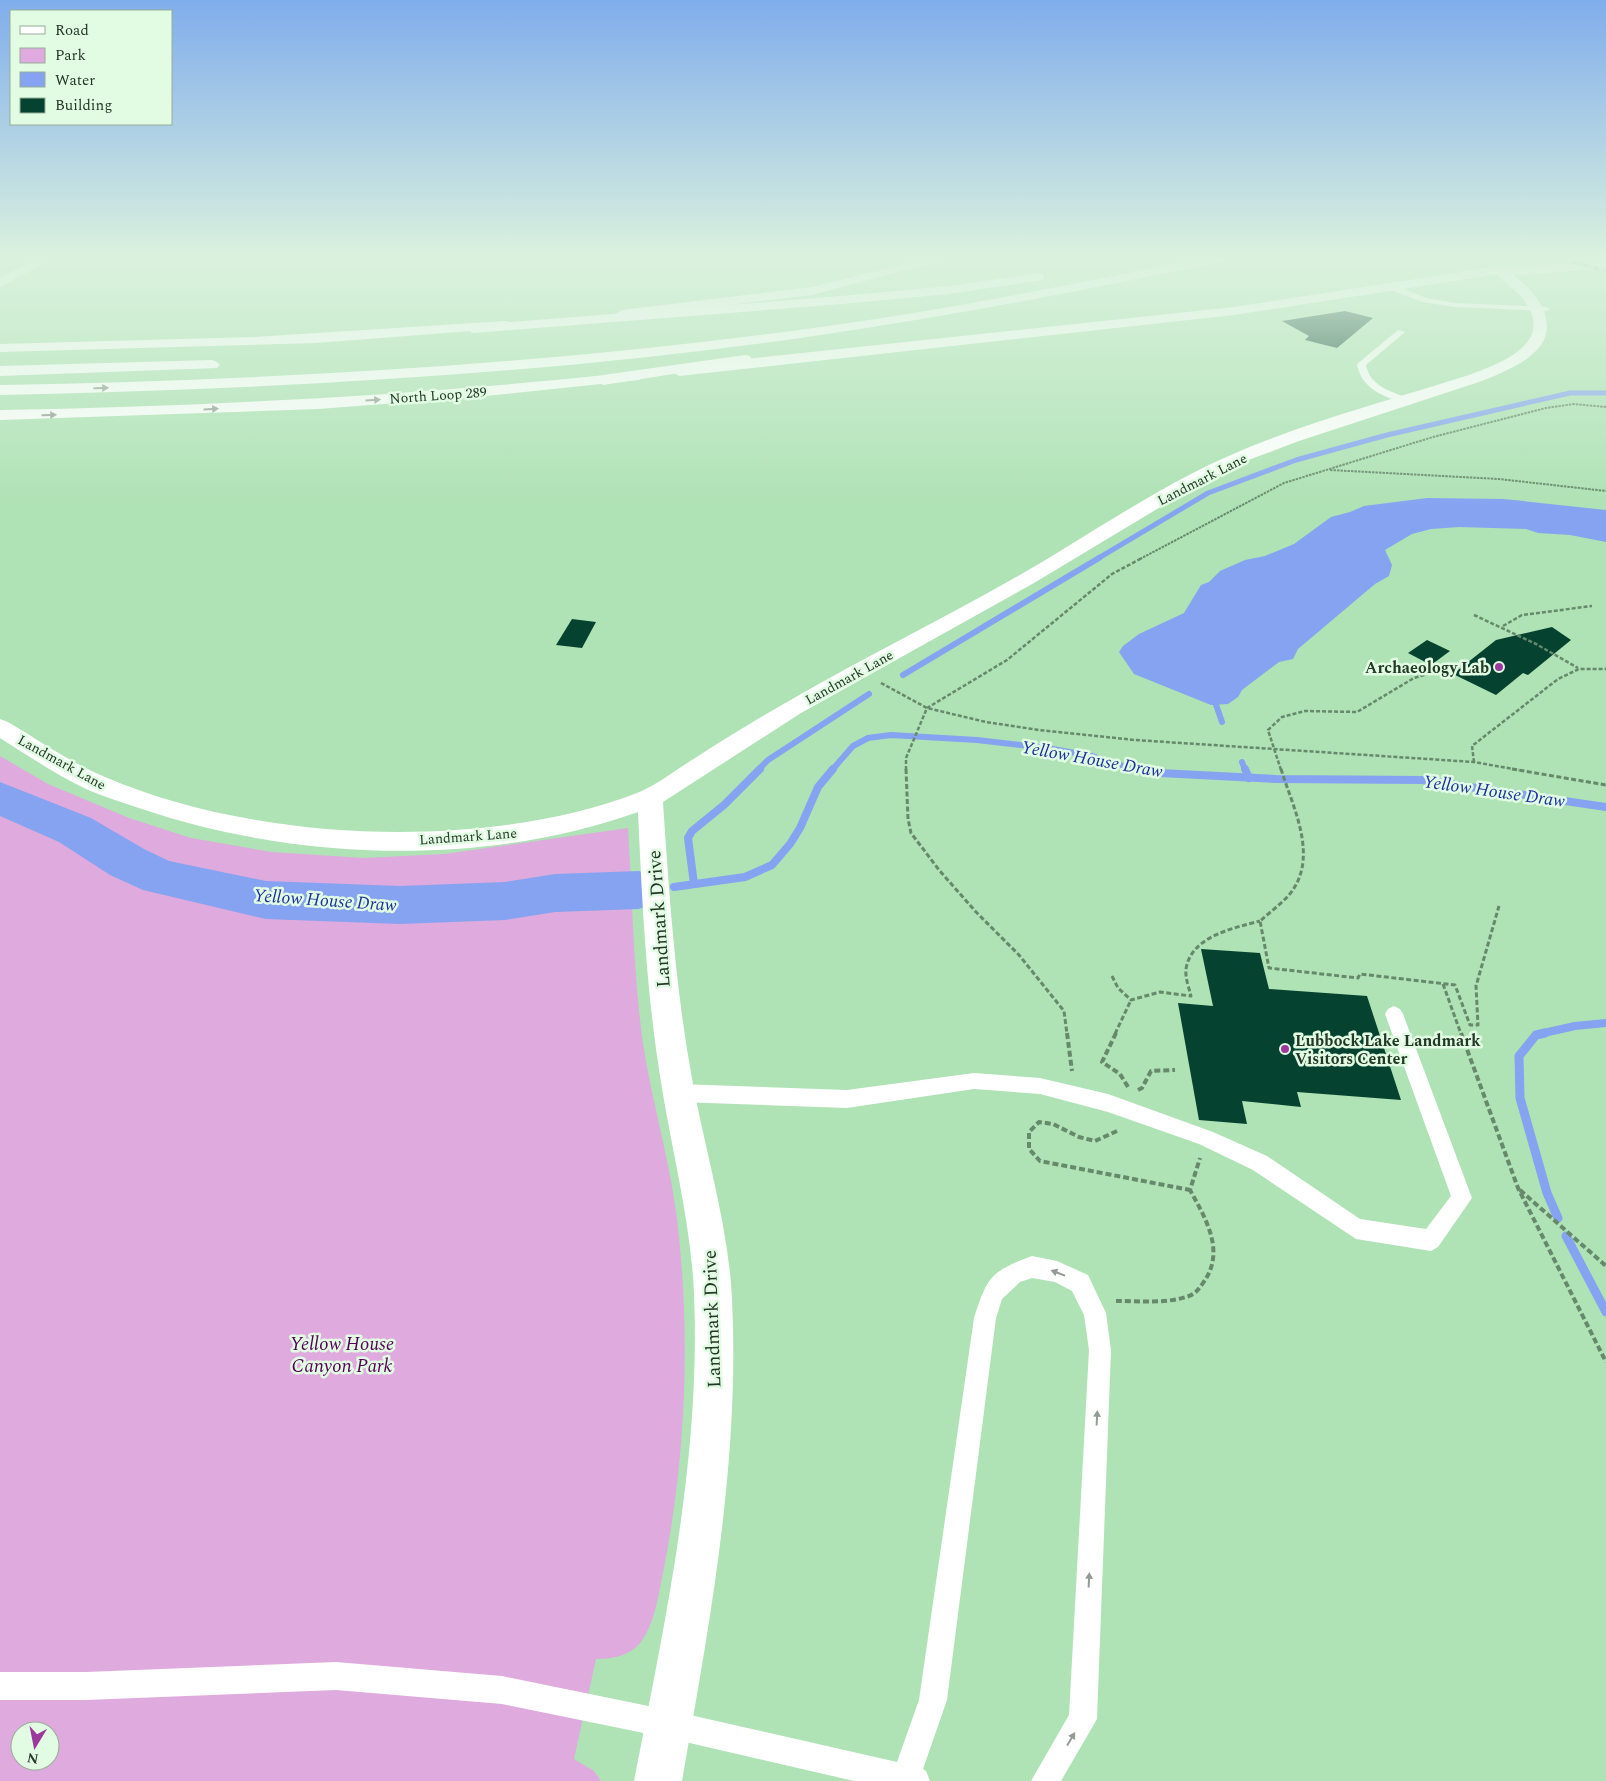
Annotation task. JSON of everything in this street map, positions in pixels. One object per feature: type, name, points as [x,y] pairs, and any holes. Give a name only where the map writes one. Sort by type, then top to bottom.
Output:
[{"type":"main road","points":[[0,348],[225,343],[294,339]]},
{"type":"main road","points":[[0,390],[276,382],[574,360],[753,339]]},
{"type":"main road","points":[[603,380],[854,339]]},
{"type":"main road","name":"North Loop 289","points":[[0,415],[273,406],[498,391],[977,339]]},
{"type":"main road","name":"Landmark Lane","points":[[0,727],[96,783],[168,809],[225,825],[303,837],[360,841],[440,839],[516,834],[566,825],[650,798],[784,713],[1028,579],[1193,480],[1224,464],[1275,444],[1498,370],[1536,354],[1547,344],[1549,339]]},
{"type":"main road","points":[[0,371],[224,365]]},
{"type":"main road","name":"Landmark Drive","points":[[650,798],[663,997],[679,1093],[709,1246],[714,1296],[715,1360],[707,1478],[684,1638],[658,1781]]},
{"type":"lane","points":[[1390,339],[1361,364],[1361,374],[1369,384],[1405,400]]},
{"type":"lane","points":[[679,1093],[847,1099],[974,1081],[1040,1086],[1166,1122],[1260,1163],[1356,1229],[1431,1240],[1462,1198],[1394,1014]]},
{"type":"lane","points":[[0,1686],[86,1686],[336,1676],[502,1690],[668,1724],[911,1780],[933,1700],[985,1318],[993,1292],[1012,1274],[1032,1267],[1057,1272],[1080,1283],[1095,1313],[1100,1350],[1083,1719],[1045,1781]]},
{"type":"path","points":[[1074,1095],[1064,1010],[1019,955],[976,912],[945,877],[911,833],[908,819],[906,758],[926,708],[1007,660],[1112,574],[1284,483],[1433,437],[1546,408],[1574,404],[1606,406]]},
{"type":"path","points":[[1328,470],[1499,479],[1606,491]]},
{"type":"path","points":[[1502,626],[1522,616],[1592,606]]},
{"type":"path","points":[[1474,615],[1502,626],[1579,669]]},
{"type":"path","points":[[862,669],[891,690],[926,708],[986,722],[1099,737],[1474,762],[1606,786]]},
{"type":"path","points":[[1474,762],[1472,746],[1558,679],[1579,669],[1606,669]]},
{"type":"path","points":[[1175,1070],[1151,1071],[1142,1088],[1131,1093],[1120,1074],[1102,1062],[1131,1000],[1160,992],[1191,996],[1186,969],[1194,952],[1208,939],[1260,921],[1290,894],[1304,865],[1303,837],[1268,730],[1282,717],[1305,712],[1357,712],[1414,678],[1428,674]]},
{"type":"path","points":[[1260,921],[1269,968],[1358,978],[1360,974],[1455,985],[1470,1025],[1478,1025],[1476,986],[1499,906]]},
{"type":"path","points":[[1112,976],[1118,988],[1131,1000]]},
{"type":"path","points":[[1443,984],[1518,1188],[1606,1362]]},
{"type":"path","points":[[1120,1129],[1095,1141],[1079,1137],[1053,1124],[1039,1122],[1029,1132],[1029,1149],[1040,1161],[1190,1190]]},
{"type":"path","points":[[1090,1302],[1157,1301],[1195,1293],[1213,1270],[1215,1244],[1203,1214],[1190,1190],[1200,1155],[1192,1152]]},
{"type":"path","points":[[1518,1188],[1606,1266]]},
{"type":"green space","name":"Yellow House Canyon Park","points":[[0,756],[48,784],[129,818],[191,838],[272,852],[364,858],[444,854],[628,828],[634,948],[643,1045],[669,1169],[677,1219],[684,1307],[684,1396],[677,1485],[671,1530],[653,1619],[640,1643],[631,1651],[614,1657],[596,1659],[574,1759],[594,1771],[601,1781],[0,1781]]},
{"type":"water","points":[[1427,498],[1504,499],[1606,510],[1606,542],[1570,535],[1538,533],[1526,529],[1459,527],[1431,529],[1412,534],[1385,550],[1392,565],[1389,576],[1375,584],[1298,649],[1293,659],[1279,662],[1242,690],[1238,697],[1228,704],[1211,705],[1134,674],[1119,652],[1123,646],[1139,634],[1184,613],[1201,585],[1209,582],[1220,571],[1245,560],[1265,556],[1294,544],[1331,517],[1364,506]]},
{"type":"building","points":[[1306,339],[1348,339],[1337,348]]},
{"type":"building","points":[[572,619],[596,622],[582,648],[556,645]]},
{"type":"building","name":"Archaeology Lab","points":[[1552,627],[1571,640],[1528,675],[1523,673],[1496,695],[1453,674],[1496,640]]},
{"type":"building","points":[[1427,640],[1450,651],[1431,665],[1408,653]]},
{"type":"building","name":"Lubbock Lake Landmark Visitors Center","points":[[1201,949],[1260,953],[1269,989],[1367,996],[1401,1100],[1297,1092],[1301,1107],[1242,1101],[1247,1124],[1199,1120],[1178,1003],[1213,1006]]},
{"type":"waterway","points":[[1097,559],[1208,493],[1296,460],[1387,435],[1570,393],[1606,393]]},
{"type":"waterway","points":[[903,675],[1099,558]]},
{"type":"waterway","points":[[758,770],[768,760],[869,694]]},
{"type":"waterway","points":[[1213,696],[1222,722]]},
{"type":"waterway","name":"Yellow House Draw","points":[[832,770],[853,746],[868,738],[891,735],[977,740],[1047,748],[1092,756],[1134,769]]},
{"type":"waterway","points":[[1242,762],[1245,770]]},
{"type":"waterway","points":[[694,884],[688,838],[692,831],[724,805],[760,769]]},
{"type":"waterway","name":"Yellow House Draw","points":[[674,887],[745,877],[772,865],[790,844],[800,828],[818,787],[833,769]]},
{"type":"waterway","name":"Yellow House Draw","points":[[1134,769],[1160,773],[1249,778]]},
{"type":"waterway","points":[[1245,769],[1249,778]]},
{"type":"waterway","name":"Yellow House Draw","points":[[1249,778],[1422,780],[1606,807]]},
{"type":"waterway","name":"Yellow House Draw","points":[[0,798],[75,830],[127,862],[160,877],[266,900],[400,905],[505,901],[555,893],[639,890]]},
{"type":"waterway","name":"Yellow House Draw","points":[[1539,1034],[1575,1026],[1606,1023]]},
{"type":"waterway","name":"Yellow House Draw","points":[[1545,1033],[1536,1035],[1519,1056],[1520,1098],[1547,1193],[1558,1218]]},
{"type":"waterway","name":"Yellow House Draw","points":[[1566,1236],[1606,1312]]},
{"type":"place","name":"Archaeology Lab","points":[[1499,667]]},
{"type":"place","name":"Lubbock Lake Landmark Visitors Center","points":[[1285,1049]]}]
